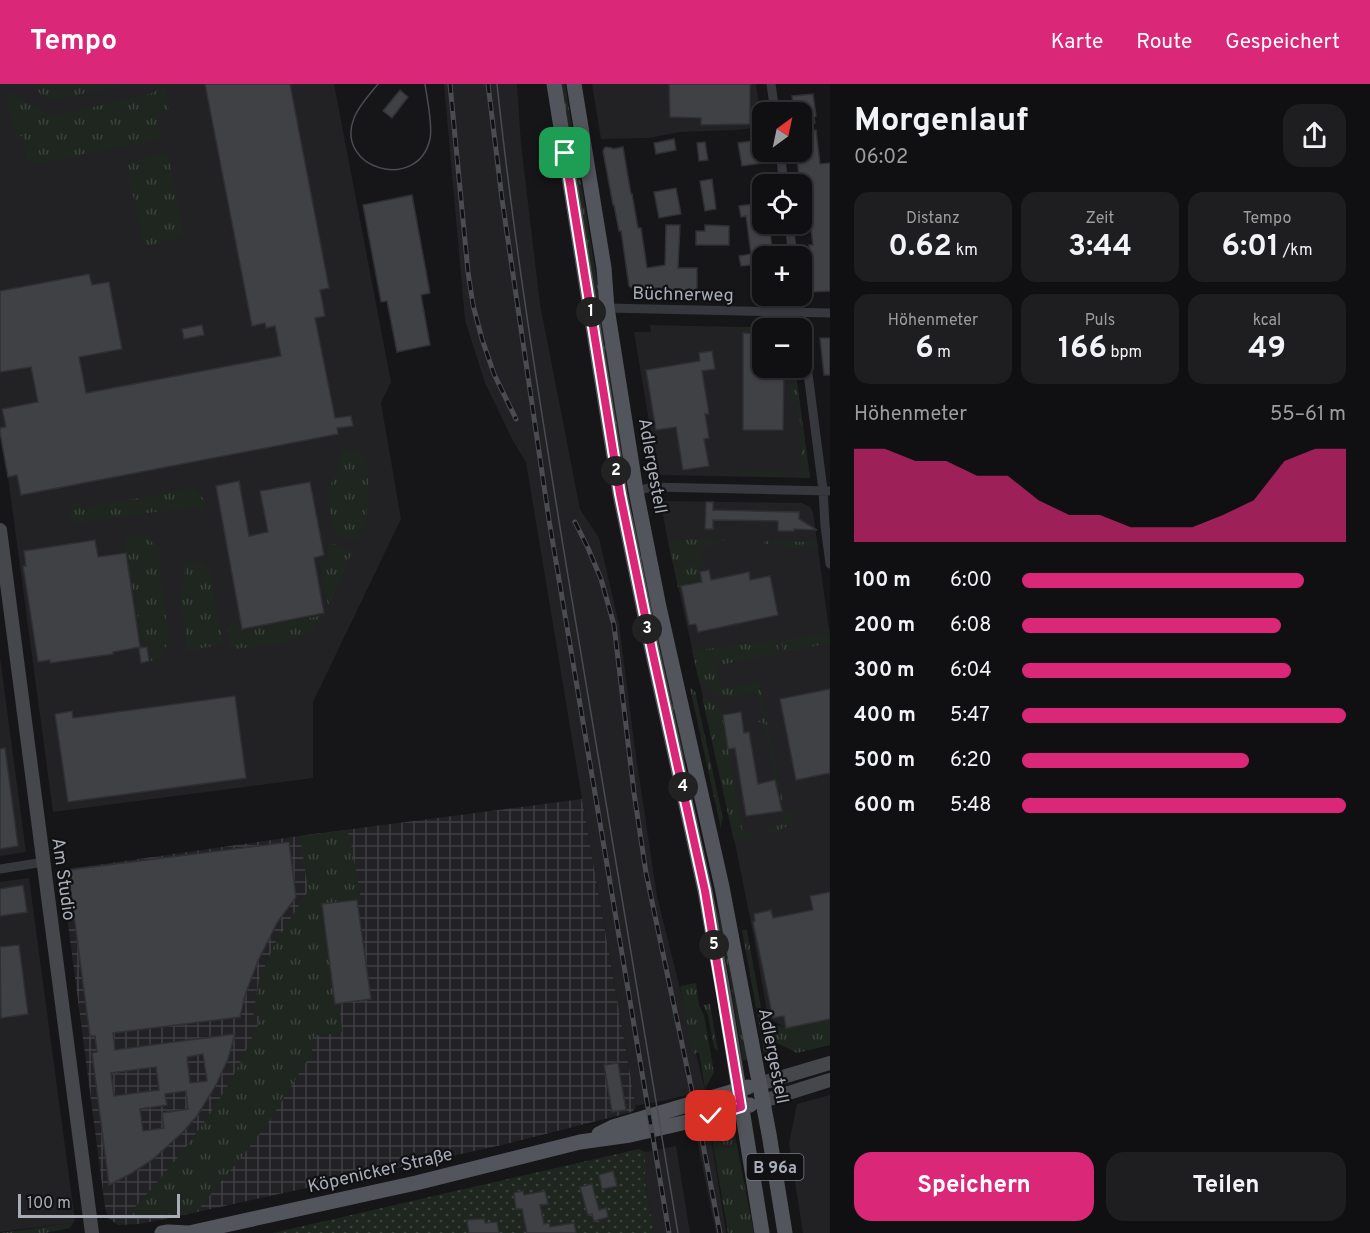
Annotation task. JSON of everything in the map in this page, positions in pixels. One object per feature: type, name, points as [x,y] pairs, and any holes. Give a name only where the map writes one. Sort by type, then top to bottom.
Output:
[{"type":"main road","name":"Adlergestell","points":[[554,84],[620,494],[705,891],[762,1233]]},
{"type":"main road","name":"Adlergestell","points":[[574,84],[604,267],[607,308],[636,491],[659,607],[722,887],[763,1101],[785,1233]]},
{"type":"main road","points":[[620,494],[636,491]]},
{"type":"main road","name":"Adlergestell","points":[[692,832],[703,853],[714,851]]},
{"type":"main road","points":[[705,891],[722,887]]},
{"type":"main road","name":"Köpenicker Straße","points":[[580,1142],[613,1127],[759,1084]]},
{"type":"main road","name":"Köpenicker Straße","points":[[162,1233],[188,1233],[416,1183],[580,1142],[630,1135],[763,1101]]},
{"type":"street","points":[[771,84],[774,102]]},
{"type":"street","points":[[799,306],[826,490],[825,526],[830,564]]},
{"type":"street","name":"Büchnerweg","points":[[607,308],[830,313]]},
{"type":"street","points":[[636,491],[652,487],[826,490]]},
{"type":"street","name":"Am Studio","points":[[0,530],[92,1233]]},
{"type":"street","points":[[0,869],[44,862]]},
{"type":"street","points":[[759,1084],[830,1063]]},
{"type":"street","points":[[763,1101],[830,1080]]},
{"type":"shaded area","points":[[0,84],[334,84],[391,382],[381,403],[401,519],[313,702],[313,778],[53,812],[8,477],[0,433]]},
{"type":"shaded area","points":[[444,84],[517,84],[521,144],[540,304],[580,509],[599,538],[619,624],[657,896],[705,1090],[667,1100],[636,1106],[526,462],[513,441],[485,383],[465,320]]},
{"type":"shaded area","points":[[592,84],[756,84],[759,102],[752,102],[752,128],[680,132],[649,138],[601,139]]},
{"type":"shaded area","points":[[650,325],[752,327],[752,378],[796,378],[810,478],[658,475],[634,332],[651,332]]},
{"type":"shaded area","points":[[664,501],[802,503],[810,507],[813,512],[830,637],[830,1040],[811,1045],[768,1017],[731,823],[668,541],[661,505]]},
{"type":"shaded area","points":[[0,657],[26,852],[0,856]]},
{"type":"shaded area","points":[[582,799],[636,1107],[632,1112],[506,1144],[170,1218],[139,1224],[118,1225],[108,1218],[61,870]]},
{"type":"shaded area","points":[[29,878],[75,1221],[0,1232],[0,882]]},
{"type":"shaded area","points":[[830,1095],[830,1233],[803,1233],[789,1143],[797,1104]]},
{"type":"shaded area","points":[[710,1131],[726,1233],[716,1233],[696,1135]]},
{"type":"shaded area","points":[[676,1146],[690,1233],[654,1233],[645,1181],[645,1152]]},
{"type":"green space","points":[[36,84],[127,84],[54,100],[34,88]]},
{"type":"green space","points":[[164,84],[169,110],[156,112],[161,139],[34,164],[26,158],[23,136],[17,137],[6,96],[13,94],[54,116],[153,93]]},
{"type":"green space","points":[[560,84],[565,84],[629,478],[624,479]]},
{"type":"green space","points":[[159,154],[169,159],[183,233],[182,236],[147,246],[144,243],[126,164]]},
{"type":"green space","points":[[741,327],[752,327],[752,333],[743,333]]},
{"type":"green space","points":[[792,378],[796,378],[810,478],[794,477],[794,473],[801,473],[801,428],[797,402],[791,402]]},
{"type":"green space","points":[[357,450],[364,458],[368,473],[368,497],[366,524],[356,541],[337,534],[331,517],[327,492],[339,467],[340,454],[343,451]]},
{"type":"green space","points":[[740,472],[782,472],[782,477],[740,476]]},
{"type":"green space","points":[[192,488],[207,502],[203,511],[198,511],[197,506],[76,523],[69,518],[70,508],[78,501],[80,509]]},
{"type":"green space","points":[[634,515],[687,763],[682,754],[631,516]]},
{"type":"green space","points":[[143,535],[159,548],[158,557],[169,641],[159,659],[151,661],[149,645],[143,645],[124,542],[126,537]]},
{"type":"green space","points":[[727,539],[700,548],[702,558],[673,565],[668,541]]},
{"type":"green space","points":[[764,541],[817,542],[818,550],[814,551],[813,545],[788,549],[787,545],[764,544]]},
{"type":"green space","points":[[336,544],[352,552],[328,605],[319,559],[328,557],[327,545]]},
{"type":"green space","points":[[703,560],[704,565],[700,566],[702,582],[678,588],[674,568]]},
{"type":"green space","points":[[202,561],[205,566],[208,566],[223,644],[186,651],[187,641],[180,594],[186,585],[184,567],[185,563]]},
{"type":"green space","points":[[326,615],[309,632],[292,640],[231,648],[228,637],[229,629],[235,621],[239,624],[240,630]]},
{"type":"green space","points":[[824,627],[829,627],[830,643],[783,652],[781,641],[824,634]]},
{"type":"green space","points":[[777,640],[779,653],[715,666],[721,689],[759,682],[785,813],[791,812],[793,823],[769,835],[767,828],[784,824],[765,725],[757,722],[763,719],[758,693],[720,697],[699,681],[692,651]]},
{"type":"green space","points":[[690,688],[695,691],[723,818],[721,829]]},
{"type":"green space","points":[[702,697],[722,711],[742,829],[753,838],[734,841]]},
{"type":"green space","points":[[347,830],[361,900],[322,905],[335,1003],[339,1003],[342,1032],[313,1037],[312,1053],[270,1120],[197,1211],[170,1218],[171,1214],[126,1217],[150,1191],[205,1121],[228,1084],[257,1028],[262,1016],[253,1016],[259,980],[275,943],[308,891],[300,836]]},
{"type":"green space","points":[[714,900],[726,934],[748,1059],[743,1061],[730,981]]},
{"type":"green space","points":[[742,930],[747,930],[767,1052],[764,1052]]},
{"type":"green space","points":[[696,983],[714,1072],[705,1089],[699,1053],[693,1054],[680,986]]},
{"type":"green space","points":[[710,1004],[718,1051],[714,1047],[708,1015],[703,1005]]},
{"type":"green space","points":[[830,1019],[830,1045],[797,1053],[773,1041],[769,1023],[787,1028]]},
{"type":"green space","points":[[735,1135],[754,1233],[728,1233],[712,1139]]},
{"type":"green space","points":[[639,1149],[645,1152],[645,1181],[654,1233],[273,1233]]},
{"type":"green space","points":[[73,1223],[70,1228],[45,1233],[0,1233]]},
{"type":"building","points":[[205,84],[290,84],[329,288],[320,290],[325,316],[315,318],[335,418],[351,416],[353,426],[337,428],[338,434],[21,495],[17,475],[8,477],[0,433],[0,428],[6,427],[2,409],[38,402],[31,367],[0,372],[0,291],[89,274],[92,285],[109,282],[122,349],[79,357],[86,393],[281,356],[275,326],[266,328],[265,323],[252,326]]},
{"type":"building","points":[[669,84],[750,84],[750,124],[701,125],[701,118],[670,117]]},
{"type":"building","points":[[400,90],[408,97],[392,118],[383,111]]},
{"type":"building","points":[[813,94],[815,123],[812,123],[812,102],[793,102],[792,96]]},
{"type":"building","points":[[816,130],[820,164],[830,163],[830,291],[813,292],[812,246],[809,245],[813,245],[812,174],[799,174],[797,162],[812,162],[812,131]]},
{"type":"building","points":[[674,139],[676,150],[656,154],[654,143]]},
{"type":"building","points":[[752,141],[752,162],[762,163],[742,166],[738,143]]},
{"type":"building","points":[[705,142],[708,160],[699,161],[697,143]]},
{"type":"building","points":[[605,147],[613,149],[623,147],[638,228],[641,228],[647,268],[665,265],[666,225],[680,225],[678,268],[697,268],[697,291],[629,286],[621,231],[619,231],[613,205],[603,151]]},
{"type":"building","points":[[712,179],[716,209],[705,211],[700,181]]},
{"type":"building","points":[[676,188],[681,214],[659,218],[654,192]]},
{"type":"building","points":[[412,195],[430,293],[421,295],[430,345],[397,352],[387,301],[381,302],[363,205]]},
{"type":"building","points":[[752,204],[752,234],[770,234],[772,246],[752,246],[752,290],[751,265],[741,266],[739,256],[751,254],[746,216],[741,217],[739,206]]},
{"type":"building","points":[[705,225],[729,226],[729,245],[696,245],[696,231],[705,231]]},
{"type":"building","points":[[202,325],[204,335],[184,339],[182,329]]},
{"type":"building","points":[[743,333],[752,333],[752,378],[784,378],[783,430],[743,430]]},
{"type":"building","points":[[820,338],[830,338],[830,375],[824,375]]},
{"type":"building","points":[[712,351],[715,369],[702,371],[709,414],[705,414],[709,438],[704,439],[709,466],[683,470],[676,427],[656,430],[646,370],[700,361],[699,353]]},
{"type":"building","points":[[239,481],[249,536],[268,532],[260,491],[310,482],[324,555],[314,558],[324,613],[242,629],[216,486]]},
{"type":"building","points":[[706,502],[713,502],[713,510],[799,512],[799,519],[817,530],[778,531],[778,521],[713,520],[713,529],[705,529]]},
{"type":"building","points":[[95,540],[98,557],[126,553],[140,647],[113,652],[113,654],[50,663],[50,660],[38,662],[23,566],[26,566],[24,551]]},
{"type":"building","points":[[709,570],[711,580],[749,572],[750,580],[770,576],[778,615],[698,632],[696,624],[689,625],[681,586],[702,582],[700,572]]},
{"type":"building","points":[[147,647],[149,661],[141,663],[139,648]]},
{"type":"building","points":[[830,689],[830,773],[796,780],[780,699]]},
{"type":"building","points":[[235,696],[246,778],[68,802],[55,714],[72,711],[73,718]]},
{"type":"building","points":[[741,712],[744,733],[749,732],[758,784],[775,780],[782,811],[746,816],[735,748],[728,749],[723,715]]},
{"type":"building","points":[[5,748],[18,846],[0,849],[0,749]]},
{"type":"building","points":[[289,842],[296,897],[277,923],[258,961],[245,995],[240,1017],[113,1033],[115,1050],[235,1034],[228,1059],[216,1085],[197,1116],[152,1160],[109,1185],[92,1053],[97,1052],[95,1036],[90,1036],[68,870]],"holes":[[[203,1054],[207,1081],[190,1083],[187,1057]],[[156,1067],[159,1090],[114,1096],[111,1073]],[[186,1091],[188,1109],[162,1113],[164,1128],[143,1131],[140,1109],[167,1105],[165,1094]]]},
{"type":"building","points":[[23,885],[27,912],[0,916],[0,889]]},
{"type":"building","points":[[830,892],[830,1019],[786,1028],[784,1016],[773,1018],[753,922],[755,921],[754,914],[771,910],[773,918],[813,910],[810,896]]},
{"type":"building","points":[[357,900],[371,999],[335,1004],[322,904]]},
{"type":"building","points":[[19,945],[28,1014],[1,1018],[0,947]]},
{"type":"building","points":[[618,1063],[626,1110],[612,1112],[604,1065]]},
{"type":"building","points":[[613,1171],[617,1186],[602,1189],[599,1175]]},
{"type":"building","points":[[592,1184],[599,1210],[606,1208],[608,1217],[594,1221],[592,1214],[588,1215],[580,1187]]},
{"type":"building","points":[[523,1191],[524,1195],[545,1191],[548,1204],[540,1205],[544,1224],[549,1223],[550,1227],[574,1223],[576,1233],[527,1233],[522,1209],[516,1209],[514,1193]]},
{"type":"building","points":[[484,1219],[485,1223],[497,1222],[499,1233],[469,1233],[467,1220]]},
{"type":"tram line","points":[[378,84],[356,113],[351,136],[356,150],[366,161],[380,168],[395,170],[410,166],[422,156],[430,139],[430,119],[425,84]]},
{"type":"tram line","points":[[497,84],[519,264],[547,444],[678,1233]]},
{"type":"railway","points":[[450,84],[473,305],[494,374],[516,419]]},
{"type":"railway","points":[[488,84],[502,199],[549,520],[669,1233]]},
{"type":"railway","points":[[575,522],[601,579],[614,625],[646,873],[720,1233]]},
{"type":"route","points":[[565,153],[620,494],[705,891],[741,1107],[711,1116]]}]
